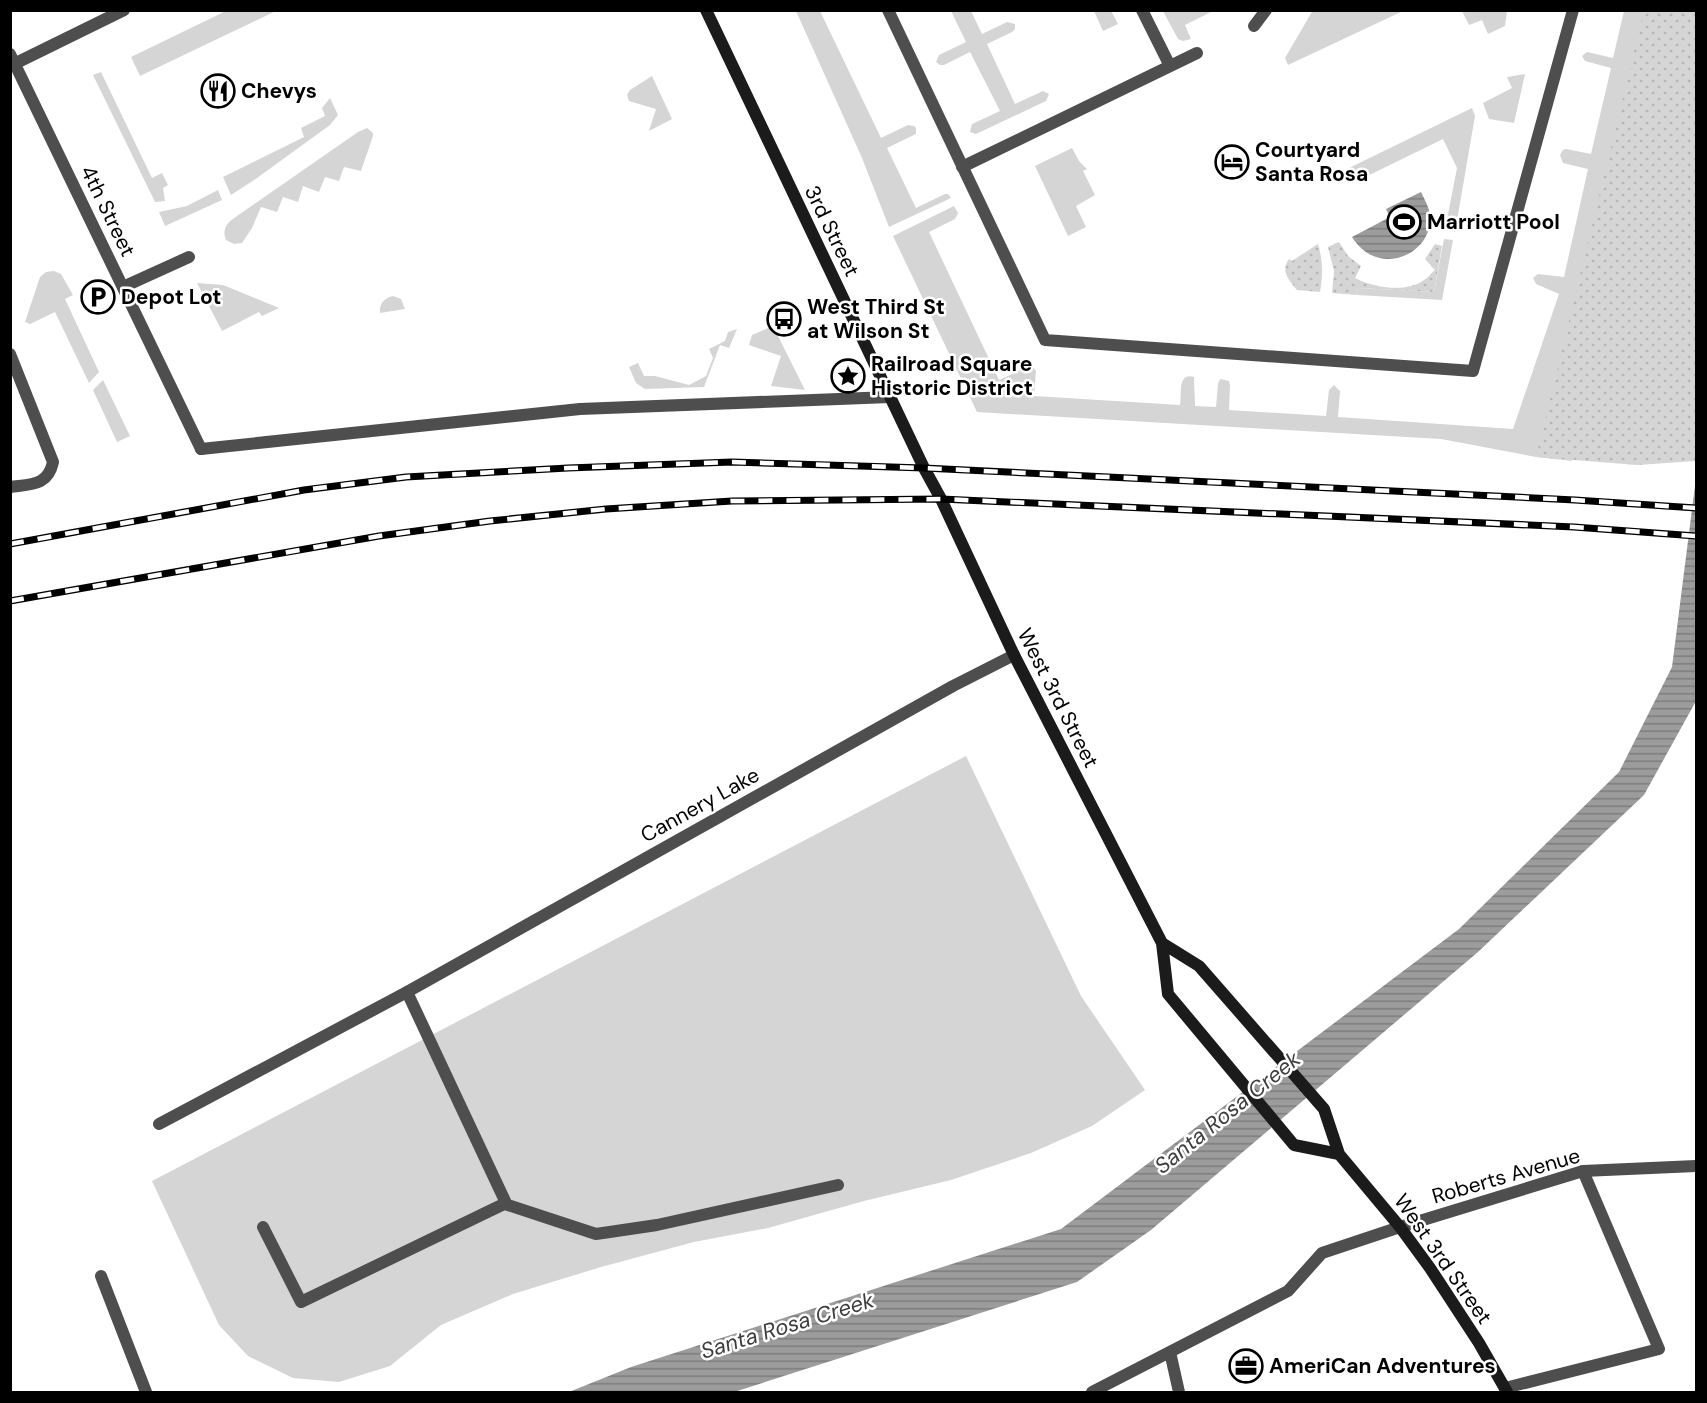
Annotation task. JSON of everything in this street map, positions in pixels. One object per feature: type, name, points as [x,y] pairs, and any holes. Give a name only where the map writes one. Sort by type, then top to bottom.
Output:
[{"type":"main road","name":"3rd Street","points":[[706,10],[924,468]]},
{"type":"main road","name":"West 3rd Street","points":[[924,468],[941,499],[1014,655],[1162,943],[1168,994],[1294,1145],[1339,1154]]},
{"type":"main road","name":"West 3rd Street","points":[[1162,943],[1198,966],[1324,1109],[1339,1154],[1400,1227],[1430,1268],[1473,1333],[1506,1390]]},
{"type":"street","points":[[12,61],[124,10]]},
{"type":"street","points":[[888,10],[1045,340],[1473,371],[1573,10]]},
{"type":"street","points":[[1142,10],[1170,66]]},
{"type":"street","points":[[1254,26],[1266,10]]},
{"type":"street","points":[[962,167],[1197,53]]},
{"type":"street","name":"4th Street","points":[[12,61],[201,450],[580,409],[890,397]]},
{"type":"street","points":[[123,286],[189,257]]},
{"type":"street","points":[[10,354],[53,462],[51,473],[41,482],[10,487]]},
{"type":"street","name":"Cannery Lake","points":[[159,1124],[407,992],[943,692],[1014,655]]},
{"type":"street","points":[[407,992],[505,1204]]},
{"type":"street","name":"Roberts Avenue","points":[[1092,1392],[1288,1291],[1322,1253],[1583,1171],[1696,1166]]},
{"type":"street","points":[[1506,1390],[1659,1350],[1583,1171]]},
{"type":"street","points":[[263,1227],[301,1302],[505,1204],[596,1234],[657,1225],[838,1185]]},
{"type":"street","points":[[101,1276],[146,1392]]},
{"type":"street","points":[[1170,1352],[1179,1392]]},
{"type":"shaded area","points":[[1313,10],[1403,11],[1288,65],[1285,58]]},
{"type":"shaded area","points":[[226,11],[276,11],[140,76],[131,57]]},
{"type":"shaded area","points":[[796,11],[820,11],[881,138],[908,125],[916,128],[916,134],[887,148],[916,208],[945,194],[951,198],[889,227],[862,158]]},
{"type":"shaded area","points":[[951,11],[971,11],[982,34],[1007,22],[1015,24],[1012,32],[987,44],[1015,104],[1043,91],[1049,94],[1046,101],[976,134],[970,132],[972,124],[1000,111],[970,52],[944,65],[936,62],[939,55],[966,42]]},
{"type":"shaded area","points":[[1094,11],[1111,11],[1118,24],[1103,31]]},
{"type":"shaded area","points":[[1163,11],[1213,11],[1185,25],[1191,39],[1183,41],[1178,39]]},
{"type":"shaded area","points":[[1462,11],[1507,11],[1505,26],[1488,34],[1482,20],[1469,25]]},
{"type":"shaded area","points":[[1624,11],[1660,11],[1572,461],[1536,457],[1441,439],[977,412],[893,236],[954,206],[958,213],[955,219],[929,232],[999,380],[1027,367],[1033,367],[1036,371],[1034,396],[1180,405],[1181,385],[1189,376],[1194,377],[1195,406],[1216,407],[1220,379],[1229,381],[1229,410],[1326,416],[1329,390],[1334,385],[1340,391],[1338,417],[1513,429],[1559,294],[1536,284],[1533,278],[1538,274],[1564,277],[1588,169],[1563,163],[1560,155],[1566,149],[1591,154],[1611,68],[1585,61],[1582,56],[1587,52],[1613,58]]},
{"type":"shaded area","points":[[1644,11],[1696,11],[1696,461],[1637,465],[1536,457]]},
{"type":"shaded area","points":[[101,72],[152,178],[162,173],[168,185],[163,188],[165,201],[155,202],[93,75]]},
{"type":"shaded area","points":[[1525,74],[1514,123],[1489,119],[1483,103],[1512,88],[1507,77]]},
{"type":"shaded area","points":[[652,76],[672,119],[649,131],[656,109],[629,101],[627,95],[630,90]]},
{"type":"shaded area","points":[[330,98],[338,115],[330,125],[231,195],[223,177],[304,137],[301,128],[325,116],[322,108]]},
{"type":"shaded area","points":[[1472,108],[1475,116],[1455,232],[1445,230],[1457,168],[1443,139],[1353,183],[1347,169]]},
{"type":"shaded area","points":[[367,128],[373,136],[361,171],[344,167],[339,181],[325,177],[319,192],[303,186],[298,202],[283,197],[277,212],[261,207],[252,228],[242,243],[234,244],[226,240],[225,228],[234,218]]},
{"type":"shaded area","points":[[1072,148],[1079,161],[1087,169],[1083,171],[1095,195],[1076,206],[1086,227],[1068,236],[1035,166]]},
{"type":"shaded area","points":[[218,190],[222,200],[165,226],[159,212],[187,206]]},
{"type":"shaded area","points":[[1444,239],[1453,240],[1442,300],[1357,295],[1358,288],[1434,292]]},
{"type":"shaded area","points":[[1339,242],[1348,256],[1361,266],[1355,278],[1390,288],[1409,287],[1427,278],[1435,270],[1425,259],[1435,244],[1442,246],[1434,292],[1358,288],[1357,295],[1332,293],[1334,271],[1328,247]]},
{"type":"shaded area","points":[[1318,244],[1322,268],[1320,292],[1297,290],[1285,271],[1286,263],[1289,259],[1292,261]]},
{"type":"shaded area","points":[[54,271],[61,274],[73,295],[65,299],[99,372],[89,383],[55,312],[30,324],[25,322],[40,277],[46,272]]},
{"type":"shaded area","points":[[197,283],[223,285],[279,308],[262,316],[259,312],[222,331]]},
{"type":"shaded area","points":[[393,296],[401,299],[405,309],[380,313],[383,302]]},
{"type":"shaded area","points":[[773,326],[805,390],[771,386],[781,356],[749,345],[752,335]]},
{"type":"shaded area","points":[[737,329],[729,348],[720,345],[704,387],[645,389],[636,383],[629,367],[638,363],[644,376],[655,376],[689,385],[706,376],[713,358],[709,349],[725,341],[728,332]]},
{"type":"shaded area","points":[[103,380],[130,436],[117,442],[93,390]]},
{"type":"shaded area","points":[[966,756],[1081,996],[1145,1090],[1092,1126],[1031,1153],[951,1180],[768,1228],[694,1242],[513,1294],[441,1325],[390,1366],[339,1382],[293,1378],[248,1356],[219,1325],[152,1181]]},
{"type":"water","name":"Marriott Pool","points":[[1421,192],[1429,210],[1430,225],[1425,238],[1416,249],[1404,256],[1391,259],[1377,257],[1363,250],[1352,237],[1390,217],[1386,209]]},
{"type":"water","name":"Santa Rosa Creek","points":[[1696,478],[1696,701],[1644,795],[1478,952],[1151,1230],[1077,1282],[734,1392],[569,1392],[631,1367],[1061,1229],[1459,929],[1619,772],[1672,667]]},
{"type":"railway","points":[[10,544],[304,490],[406,477],[732,462],[924,468],[1696,508]]},
{"type":"railway","points":[[10,601],[379,536],[606,509],[732,501],[941,499],[1574,527],[1696,536]]},
{"type":"place","name":"Chevys","points":[[218,91]]},
{"type":"place","name":"Courtyard Santa Rosa","points":[[1232,162]]},
{"type":"place","name":"Marriott Pool","points":[[1404,222]]},
{"type":"place","name":"Depot Lot","points":[[98,297]]},
{"type":"place","name":"West Third St at Wilson St","points":[[784,319]]},
{"type":"place","name":"Railroad Square Historic District","points":[[848,376]]},
{"type":"place","name":"AmeriCan Adventures","points":[[1246,1366]]}]
